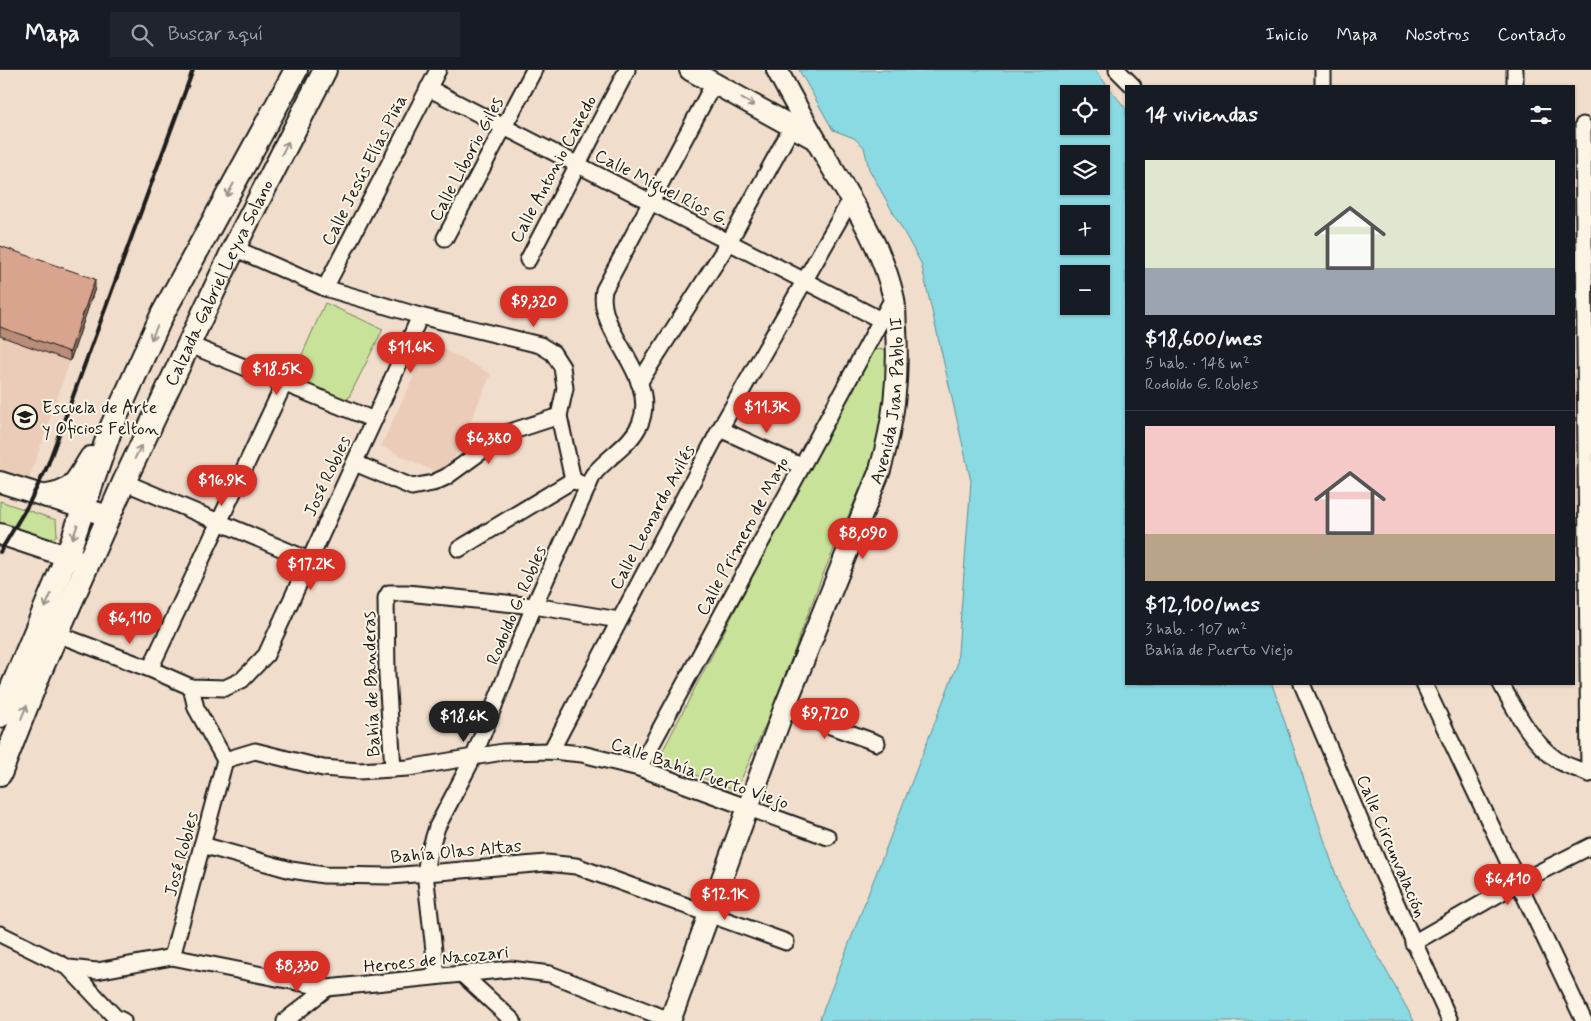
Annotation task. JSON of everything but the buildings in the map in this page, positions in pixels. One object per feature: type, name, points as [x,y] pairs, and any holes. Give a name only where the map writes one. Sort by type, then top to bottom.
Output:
[{"type":"main road","name":"Calzada Gabriel Leyva Solano","points":[[67,556],[111,428],[162,315],[296,70]]},
{"type":"main road","name":"Calzada Gabriel Leyva Solano","points":[[0,774],[108,516],[190,346],[234,248],[326,70]]},
{"type":"main road","points":[[690,70],[714,83],[796,120]]},
{"type":"main road","name":"Avenida Juan Pablo II","points":[[670,1021],[784,709],[880,470],[891,431],[898,357],[894,296],[883,262],[851,199],[815,139],[796,120],[777,70]]},
{"type":"main road","points":[[47,496],[63,494],[74,485],[111,428]]},
{"type":"main road","points":[[0,482],[108,516]]},
{"type":"main road","points":[[0,534],[47,552],[67,556],[89,564]]},
{"type":"main road","points":[[0,716],[67,556]]},
{"type":"street","name":"Calle Jesús Elías Piña","points":[[325,288],[438,70]]},
{"type":"street","name":"Calle Liborio Giles","points":[[445,238],[505,128],[534,70]]},
{"type":"street","name":"Calle Antonio Cañedo","points":[[528,260],[627,70]]},
{"type":"street","points":[[1117,70],[1132,85]]},
{"type":"street","points":[[1323,70],[1323,85]]},
{"type":"street","points":[[1515,70],[1515,85]]},
{"type":"street","points":[[639,383],[602,306],[604,290],[714,83]]},
{"type":"street","name":"Calle Miguel Ríos G.","points":[[428,88],[879,320]]},
{"type":"street","points":[[639,383],[729,242],[796,120]]},
{"type":"street","points":[[1503,685],[1521,720],[1544,748],[1558,760],[1590,775],[1586,549],[1589,431],[1583,125]]},
{"type":"street","name":"Calle Leonardo Avilés","points":[[550,751],[720,429],[851,199]]},
{"type":"street","points":[[234,248],[325,288],[420,316],[540,345],[553,353],[562,367],[565,388],[559,416],[573,480]]},
{"type":"street","name":"Calle Primero de Mayo","points":[[639,768],[879,320],[894,296]]},
{"type":"street","name":"José Robles","points":[[191,687],[225,688],[242,680],[256,668],[266,655],[355,463],[420,316]]},
{"type":"street","points":[[190,346],[284,382],[374,420]]},
{"type":"street","points":[[150,668],[284,382]]},
{"type":"street","name":"Rodoldo G. Robles","points":[[437,976],[425,873],[437,827],[474,756],[534,606],[593,474],[602,464],[627,444],[640,424],[644,408],[639,383]]},
{"type":"street","points":[[355,463],[412,487],[426,484],[446,477],[507,434],[559,416]]},
{"type":"street","points":[[720,429],[801,466]]},
{"type":"street","points":[[573,480],[588,487]]},
{"type":"street","points":[[459,549],[573,480]]},
{"type":"street","points":[[124,482],[309,560]]},
{"type":"street","name":"Bahía de Banderas","points":[[393,769],[387,675],[386,598],[392,592],[534,606]]},
{"type":"street","points":[[534,606],[619,620]]},
{"type":"street","points":[[57,634],[150,668],[191,687],[196,708],[225,760]]},
{"type":"street","name":"Calle Circunvalación","points":[[1302,685],[1413,943],[1450,1021]]},
{"type":"street","points":[[1424,685],[1584,1021]]},
{"type":"street","points":[[784,709],[877,743]]},
{"type":"street","name":"Calle Bahía Puerto Viejo","points":[[225,760],[255,751],[323,768],[359,771],[439,763],[503,752],[550,751],[608,759],[639,768],[748,809],[828,836]]},
{"type":"street","name":"José Robles","points":[[172,956],[225,760]]},
{"type":"street","name":"Bahía Olas Altas","points":[[202,845],[291,870],[324,875],[391,876],[515,864],[546,863],[576,866],[786,942]]},
{"type":"street","points":[[1413,943],[1518,883],[1591,846]]},
{"type":"street","name":"Heroes de Nacozari","points":[[0,934],[69,968],[97,971],[172,956],[327,988],[510,968],[550,974],[670,1021]]},
{"type":"street","points":[[69,968],[118,1020]]},
{"type":"street","points":[[462,974],[513,1021]]},
{"type":"street","points":[[285,1021],[327,988]]},
{"type":"shaded area","name":"Escuela de Arte y Oficios Felton","points":[[0,255],[95,288],[28,482],[0,473]]},
{"type":"shaded area","points":[[430,342],[491,374],[446,477],[381,446]]},
{"type":"shaded area","points":[[1581,371],[1581,539],[1575,539],[1575,372]]},
{"type":"green space","points":[[325,303],[383,329],[344,407],[289,384]]},
{"type":"green space","points":[[888,349],[880,442],[821,579],[772,710],[736,791],[658,760],[869,350]]},
{"type":"green space","points":[[0,501],[56,520],[57,535],[48,542],[0,525]]},
{"type":"water","points":[[799,70],[1095,70],[1107,85],[1060,85],[1060,135],[1110,135],[1110,89],[1125,108],[1125,685],[1272,685],[1340,887],[1414,1021],[819,1021],[957,665],[971,481],[921,263],[869,169],[864,147],[854,138],[833,130]]},
{"type":"railway","points":[[0,552],[28,505],[47,467],[193,70]]},
{"type":"place","name":"Escuela de Arte y Oficios Felton","points":[[25,417]]}]
